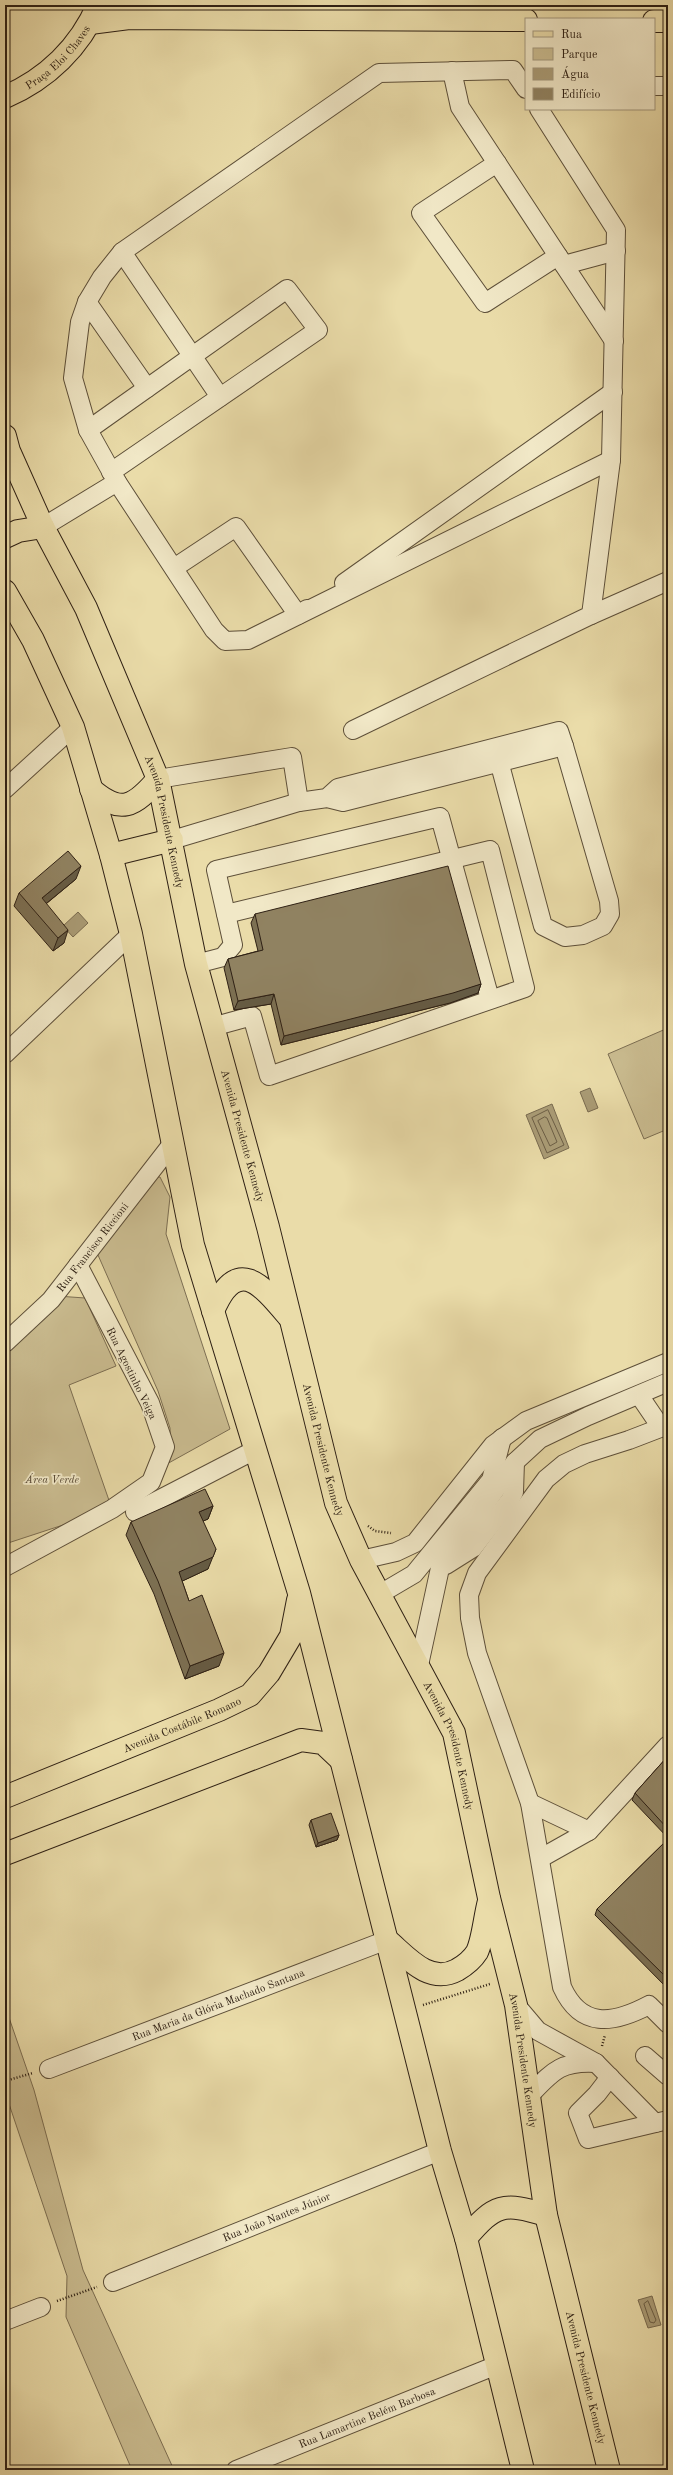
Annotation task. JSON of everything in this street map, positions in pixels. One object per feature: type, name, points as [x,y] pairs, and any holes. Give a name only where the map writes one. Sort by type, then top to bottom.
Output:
[{"type":"main road","points":[[94,14],[129,18],[525,20]]},
{"type":"main road","name":"Praça Eloi Chaves","points":[[5,97],[26,88],[63,60],[94,14]]},
{"type":"main road","points":[[655,21],[668,21]]},
{"type":"main road","name":"Avenida Presidente Kennedy","points":[[5,436],[9,451],[43,527],[86,608],[158,779],[172,840],[196,964],[292,1320],[336,1503],[361,1560],[419,1665],[454,1733],[489,1898],[511,1978],[530,2094],[546,2215],[609,2470]]},
{"type":"main road","points":[[5,537],[18,531],[43,527]]},
{"type":"main road","points":[[7,599],[33,640],[73,727],[111,855],[131,934],[193,1246],[299,1593],[440,2151],[466,2238],[523,2470]]},
{"type":"main road","points":[[91,790],[111,804],[124,805],[141,797],[158,779]]},
{"type":"main road","points":[[111,855],[172,840]]},
{"type":"main road","points":[[213,1311],[219,1296],[238,1280],[246,1278],[266,1290],[292,1320]]},
{"type":"main road","name":"Avenida Costábile Romano","points":[[5,1797],[219,1710],[250,1695],[269,1673],[291,1636],[299,1593]]},
{"type":"main road","points":[[5,1854],[301,1740],[323,1743],[341,1760]]},
{"type":"main road","points":[[387,1940],[427,1973],[439,1976],[449,1974],[466,1966],[477,1952],[489,1898]]},
{"type":"main road","points":[[466,2238],[483,2217],[498,2209],[517,2206],[546,2215]]},
{"type":"street","points":[[525,88],[513,70],[379,74],[122,252],[102,277],[87,302],[80,322],[73,378],[88,430],[114,477],[214,630],[225,641],[248,640],[611,460]]},
{"type":"street","points":[[452,71],[460,107],[614,341]]},
{"type":"street","points":[[655,86],[668,86]]},
{"type":"street","points":[[539,110],[616,230],[611,460],[591,616]]},
{"type":"street","points":[[497,162],[421,213],[485,303],[561,260],[616,251]]},
{"type":"street","points":[[122,252],[220,397]]},
{"type":"street","points":[[43,527],[114,477],[220,397],[318,330],[286,289],[88,430]]},
{"type":"street","points":[[87,302],[147,388]]},
{"type":"street","points":[[298,615],[613,392]]},
{"type":"street","points":[[174,568],[236,527],[298,615]]},
{"type":"street","points":[[353,730],[591,616],[668,581]]},
{"type":"street","points":[[5,789],[73,727]]},
{"type":"street","points":[[172,840],[298,802],[327,798],[343,802],[496,755],[564,746],[609,901],[610,914],[603,926],[583,935],[566,937],[543,926],[496,755]]},
{"type":"street","points":[[158,779],[292,757],[298,802]]},
{"type":"street","points":[[196,964],[223,957],[233,945],[216,870],[440,817],[490,999]]},
{"type":"street","points":[[212,1027],[252,1016],[269,1076],[525,988],[490,850],[226,914]]},
{"type":"street","points":[[5,1054],[131,934]]},
{"type":"street","name":"Rua Francisco Riccioni","points":[[5,1343],[51,1300],[172,1144]]},
{"type":"street","name":"Rua Agostinho Veiga","points":[[5,1567],[112,1509],[151,1482],[165,1447],[150,1403],[78,1265]]},
{"type":"street","points":[[361,1560],[396,1552],[414,1543],[466,1476],[493,1445],[526,1420],[668,1362]]},
{"type":"street","points":[[419,1665],[440,1568],[473,1548],[510,1500],[514,1492],[515,1462],[540,1439],[588,1416],[668,1382]]},
{"type":"street","points":[[639,1395],[656,1420],[666,1426]]},
{"type":"street","points":[[666,1426],[585,1454],[564,1464],[546,1479],[522,1509],[505,1538],[481,1567],[472,1584],[469,1595],[470,1618],[478,1653],[530,1804],[541,1858],[562,1987],[568,2000],[581,2012],[598,2020],[629,2015],[649,2005],[668,2024]]},
{"type":"street","points":[[380,1594],[414,1574],[491,1480],[502,1438]]},
{"type":"street","points":[[135,1512],[255,1450]]},
{"type":"street","points":[[541,1858],[589,1831],[668,1745]]},
{"type":"street","points":[[530,1804],[589,1831]]},
{"type":"street","name":"Rua Maria da Glória Machado Santana","points":[[49,2069],[387,1940]]},
{"type":"street","points":[[516,2005],[538,2031],[596,2063],[661,2122]]},
{"type":"street","points":[[645,2056],[668,2076]]},
{"type":"street","points":[[530,2094],[553,2071],[577,2062],[596,2063]]},
{"type":"street","points":[[610,2077],[597,2094],[578,2113],[588,2139],[661,2122]]},
{"type":"street","name":"Rua João Nantes Júnior","points":[[113,2282],[440,2151]]},
{"type":"street","points":[[5,2321],[41,2306]]},
{"type":"street","name":"Rua Lamartine Belém Barbosa","points":[[236,2470],[497,2366]]},
{"type":"path","points":[[364,1523],[375,1531],[386,1534],[399,1532]]},
{"type":"path","points":[[405,2011],[511,1978]]},
{"type":"path","points":[[596,2063],[611,2019]]},
{"type":"path","points":[[5,2081],[49,2069]]},
{"type":"path","points":[[41,2306],[113,2282]]},
{"type":"green space","points":[[668,1028],[668,1129],[644,1139],[608,1054]]},
{"type":"green space","points":[[144,1177],[160,1177],[170,1197],[166,1234],[230,1429],[165,1465],[171,1450],[170,1428],[158,1391],[94,1246]]},
{"type":"green space","name":"Área Verde","points":[[57,1296],[85,1298],[116,1366],[69,1385],[112,1509],[5,1544],[5,1342]]},
{"type":"green space","points":[[5,2006],[34,2090],[83,2270],[174,2470],[132,2470],[66,2317],[67,2276],[5,2092]]},
{"type":"water","points":[[78,912],[88,923],[73,937],[63,926]]},
{"type":"water","points":[[590,1088],[598,1108],[588,1112],[580,1092]]},
{"type":"water","points":[[552,1104],[569,1148],[544,1159],[526,1115]]},
{"type":"water","points":[[652,2296],[661,2325],[648,2328],[638,2300]]},
{"type":"building","points":[[68,851],[81,866],[42,898],[68,930],[58,938],[19,893]]},
{"type":"building","points":[[448,866],[481,984],[453,993],[284,1036],[274,994],[238,1001],[228,959],[263,950],[255,914]]},
{"type":"building","points":[[205,1489],[213,1506],[199,1512],[216,1549],[213,1557],[179,1572],[189,1601],[202,1595],[224,1653],[190,1666],[158,1581],[131,1522]]},
{"type":"building","points":[[668,1756],[668,1829],[635,1793]]},
{"type":"building","points":[[331,1813],[339,1835],[318,1843],[311,1820]]},
{"type":"building","points":[[668,1839],[668,1979],[597,1909]]}]
